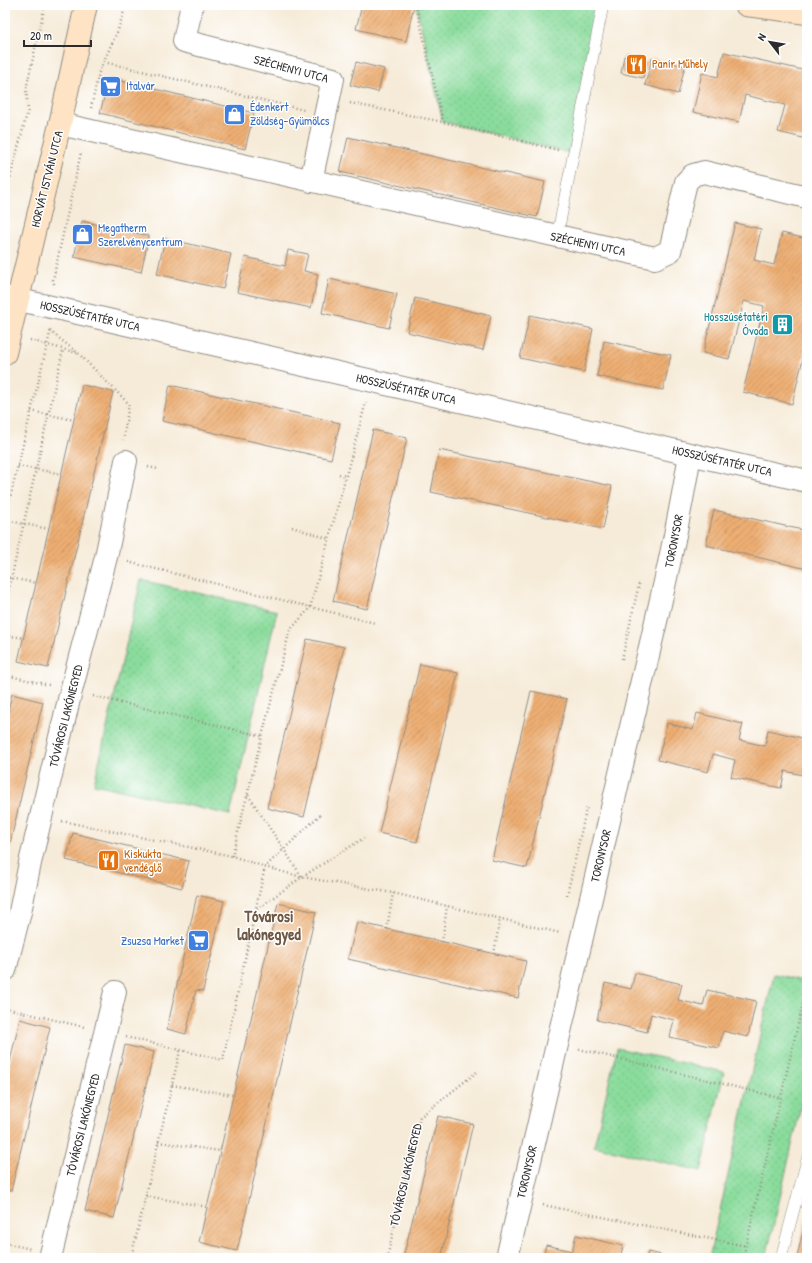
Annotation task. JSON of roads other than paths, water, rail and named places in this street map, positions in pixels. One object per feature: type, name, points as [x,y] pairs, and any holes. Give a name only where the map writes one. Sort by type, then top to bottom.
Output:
[{"type":"main road","name":"HORVÁT ISTVÁN UTCA","points":[[5,353],[11,299],[60,124],[86,5]]},
{"type":"main road","points":[[746,5],[807,13]]},
{"type":"street","name":"SZÉCHENYI UTCA","points":[[192,5],[184,41],[333,79],[310,181]]},
{"type":"street","name":"SZÉCHENYI UTCA","points":[[60,124],[655,258],[670,252],[686,182],[693,175],[704,172],[807,197]]},
{"type":"street","name":"HOSSZÚSÉTATÉR UTCA","points":[[11,299],[56,308],[807,481]]},
{"type":"street","name":"TÓVÁROSI LAKÓNEGYED","points":[[6,969],[71,691],[106,557],[124,454]]},
{"type":"street","name":"TORONYSOR","points":[[507,1258],[637,697],[671,557],[690,454]]},
{"type":"street","name":"TÓVÁROSI LAKÓNEGYED","points":[[50,1258],[115,992]]},
{"type":"lane","points":[[557,237],[603,5]]},
{"type":"lane","points":[[781,1258],[807,1160]]},
{"type":"place","name":"Panír Műhely","points":[[636,64]]},
{"type":"place","name":"Italvár","points":[[110,86]]},
{"type":"place","name":"Édenkert Zöldség-Gyümölcs","points":[[234,114]]},
{"type":"place","name":"Megatherm Szerelvénycentrum","points":[[83,235]]},
{"type":"place","name":"Hosszúsétatéri Óvoda","points":[[783,324]]},
{"type":"place","name":"Kiskukta vendéglő","points":[[108,861]]},
{"type":"place","name":"Zsuzsa Market","points":[[199,941]]},
{"type":"district","name":"Tóvárosi lakónegyed","points":[[269,925]]}]
